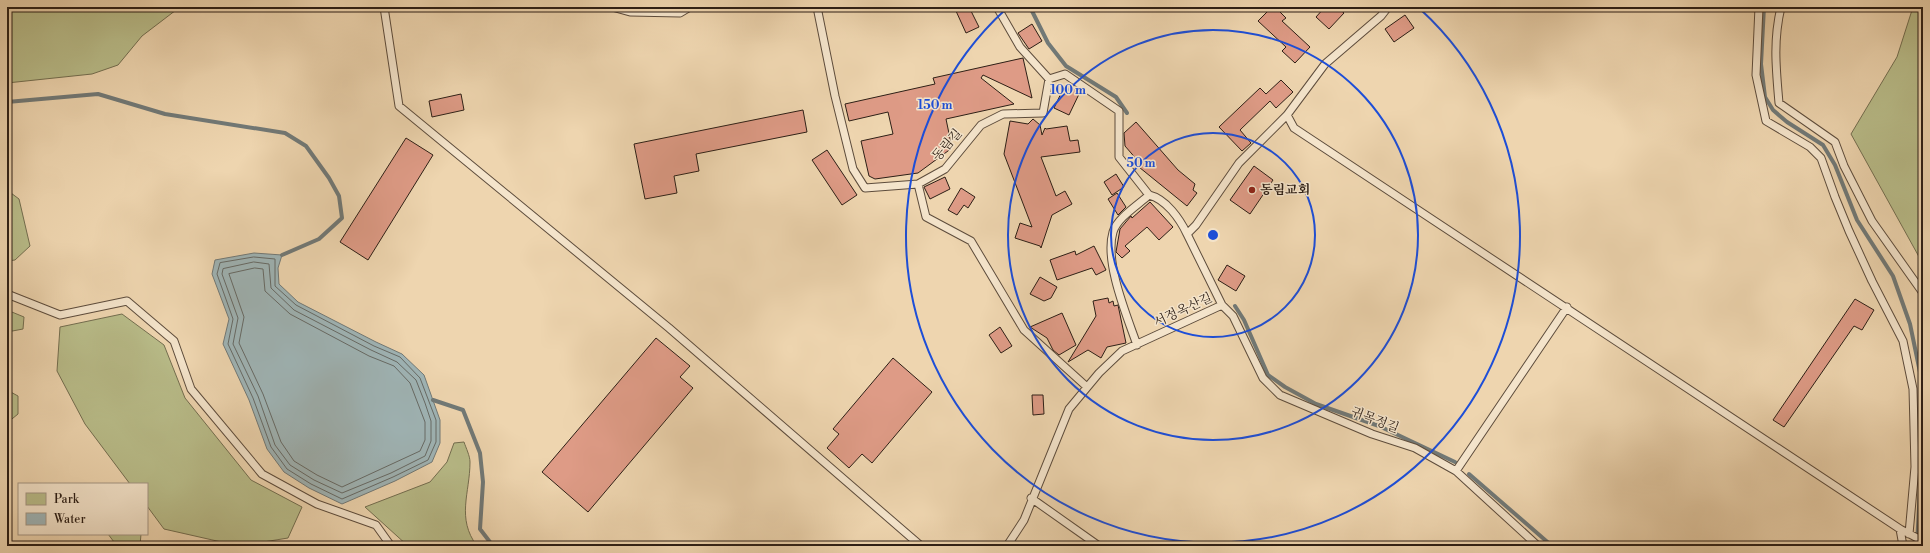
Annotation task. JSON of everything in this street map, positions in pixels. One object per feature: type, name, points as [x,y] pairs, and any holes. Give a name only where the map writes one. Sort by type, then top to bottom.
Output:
[{"type":"lane","points":[[384,7],[398,106],[669,328],[921,546]]},
{"type":"lane","points":[[612,7],[630,12],[680,13],[690,7]]},
{"type":"lane","points":[[817,7],[835,96],[853,169],[865,188],[918,184],[926,217],[971,241],[1024,330],[1087,387]]},
{"type":"lane","points":[[996,7],[1020,46],[1049,79]]},
{"type":"lane","points":[[1187,234],[1203,215],[1239,163],[1287,115],[1325,64],[1381,16],[1388,7]]},
{"type":"lane","points":[[1759,7],[1756,75],[1766,121],[1810,147],[1821,158],[1835,198],[1849,231],[1872,281],[1903,341],[1913,389],[1915,467],[1909,534]]},
{"type":"lane","points":[[1781,7],[1776,31],[1776,62],[1779,102],[1835,142],[1844,166],[1872,221],[1923,293]]},
{"type":"lane","name":"서정옥산길","points":[[1007,546],[1024,520],[1031,498],[1047,465],[1069,408],[1087,387],[1122,352],[1222,305],[1180,220],[1156,196],[1149,195],[1119,157],[1119,111],[1065,74],[1049,79]]},
{"type":"lane","name":"동림길","points":[[918,184],[945,169],[981,124],[1003,114],[1043,114],[1049,79]]},
{"type":"lane","points":[[1287,115],[1294,128],[1567,307],[1900,529],[1923,542]]},
{"type":"lane","points":[[1136,345],[1110,253],[1113,231],[1122,219],[1149,195]]},
{"type":"lane","points":[[7,294],[60,315],[127,301],[174,341],[191,389],[262,474],[317,504],[376,525],[391,546]]},
{"type":"lane","name":"귀목정길","points":[[1222,305],[1233,316],[1263,378],[1280,395],[1372,434],[1415,448],[1456,471],[1538,546]]},
{"type":"lane","points":[[1456,471],[1567,307]]},
{"type":"lane","points":[[1031,498],[1099,546]]},
{"type":"lane","points":[[1900,529],[1903,546]]},
{"type":"green space","points":[[7,7],[180,7],[142,36],[118,65],[92,74],[7,83]]},
{"type":"green space","points":[[1913,7],[1923,7],[1923,264],[1851,134],[1897,57]]},
{"type":"green space","points":[[7,190],[19,199],[30,246],[15,260],[7,261]]},
{"type":"green space","points":[[7,310],[24,317],[23,329],[7,332]]},
{"type":"green space","points":[[122,314],[164,345],[185,398],[251,480],[302,507],[288,538],[239,546],[164,529],[148,507],[148,483],[129,483],[85,424],[57,371],[60,327]]},
{"type":"green space","points":[[7,390],[18,396],[18,414],[7,423]]},
{"type":"green space","points":[[464,442],[470,462],[466,505],[467,525],[477,546],[408,546],[365,507],[430,482],[447,462],[454,443]]},
{"type":"green space","points":[[109,535],[141,535],[140,546],[117,546]]},
{"type":"water","points":[[254,253],[282,255],[278,268],[279,284],[298,302],[402,354],[424,375],[440,420],[440,443],[432,462],[395,481],[342,504],[309,488],[284,472],[267,449],[249,400],[223,344],[229,319],[212,274],[215,260]]},
{"type":"building","points":[[964,7],[969,7],[979,27],[966,33],[956,11]]},
{"type":"building","points":[[1272,7],[1275,7],[1286,18],[1282,21],[1310,47],[1295,63],[1282,51],[1286,47],[1258,21]]},
{"type":"building","points":[[1325,7],[1337,7],[1344,13],[1329,29],[1316,17]]},
{"type":"building","points":[[1405,15],[1414,28],[1394,42],[1385,29]]},
{"type":"building","points":[[1032,24],[1042,41],[1029,49],[1018,33]]},
{"type":"building","points":[[1023,58],[1032,98],[983,75],[981,78],[1014,104],[946,119],[952,148],[918,173],[875,179],[869,176],[861,141],[893,134],[888,112],[849,121],[845,104],[935,84],[933,78]]},
{"type":"building","points":[[1281,80],[1293,92],[1276,108],[1270,101],[1240,130],[1251,143],[1242,151],[1219,127],[1260,88],[1266,94]]},
{"type":"building","points":[[1065,85],[1080,92],[1069,115],[1054,108]]},
{"type":"building","points":[[461,94],[464,110],[432,117],[429,101]]},
{"type":"building","points":[[803,110],[807,132],[696,154],[699,171],[674,176],[677,193],[645,199],[634,144]]},
{"type":"building","points":[[1033,119],[1040,125],[1042,135],[1045,128],[1067,126],[1070,141],[1078,140],[1080,152],[1041,157],[1056,196],[1065,191],[1072,204],[1052,215],[1041,248],[1040,246],[1015,238],[1020,223],[1032,227],[1004,154],[1010,121],[1028,124]]},
{"type":"building","points":[[1136,122],[1178,170],[1195,184],[1193,190],[1197,193],[1187,206],[1134,163],[1138,161],[1125,146],[1124,133]]},
{"type":"building","points":[[406,138],[433,155],[368,260],[340,242]]},
{"type":"building","points":[[827,150],[857,195],[842,205],[812,160]]},
{"type":"building","name":"동림교회","points":[[1254,166],[1273,180],[1250,214],[1230,200]]},
{"type":"building","points":[[1116,174],[1124,187],[1112,195],[1104,182]]},
{"type":"building","points":[[945,177],[950,189],[930,199],[924,187]]},
{"type":"building","points":[[961,188],[975,197],[968,208],[964,205],[957,215],[948,210]]},
{"type":"building","points":[[1117,193],[1126,207],[1118,215],[1108,199]]},
{"type":"building","points":[[1150,202],[1173,227],[1159,240],[1147,227],[1125,246],[1130,251],[1122,258],[1116,252],[1120,229],[1131,216],[1132,218]]},
{"type":"building","points":[[1094,246],[1106,270],[1096,275],[1092,268],[1057,280],[1050,260],[1075,251],[1076,255]]},
{"type":"building","points":[[1227,265],[1245,276],[1236,291],[1218,280]]},
{"type":"building","points":[[1040,277],[1057,287],[1051,298],[1044,301],[1030,294]]},
{"type":"building","points":[[1108,298],[1109,303],[1113,301],[1114,306],[1118,305],[1126,343],[1107,347],[1101,358],[1088,350],[1068,362],[1096,316],[1093,301]]},
{"type":"building","points":[[1855,299],[1874,310],[1862,330],[1854,326],[1784,427],[1773,420]]},
{"type":"building","points":[[1062,313],[1076,345],[1059,355],[1053,350],[1047,338],[1030,327]]},
{"type":"building","points":[[1000,327],[1012,346],[1001,353],[989,335]]},
{"type":"building","points":[[656,338],[690,366],[680,377],[693,388],[588,512],[542,472]]},
{"type":"building","points":[[893,358],[932,392],[872,463],[862,454],[849,468],[827,448],[839,434],[833,429]]},
{"type":"building","points":[[1032,395],[1043,395],[1044,414],[1033,415]]},
{"type":"waterway","points":[[1030,7],[1048,43],[1066,66],[1116,97],[1127,113]]},
{"type":"waterway","points":[[1764,7],[1761,64],[1765,97],[1773,110],[1787,122],[1823,145],[1835,165],[1857,220],[1893,276],[1910,324],[1921,377],[1922,450],[1917,546]]},
{"type":"waterway","points":[[7,102],[98,94],[165,114],[285,133],[306,146],[329,178],[339,196],[342,218],[319,239],[282,255]]},
{"type":"waterway","points":[[1235,306],[1244,320],[1268,375],[1285,387],[1316,404],[1379,426],[1455,462]]},
{"type":"waterway","points":[[433,400],[463,410],[480,453],[483,482],[480,529],[493,546]]},
{"type":"waterway","points":[[1469,474],[1552,546]]},
{"type":"place","name":"동림교회","points":[[1252,190]]}]
